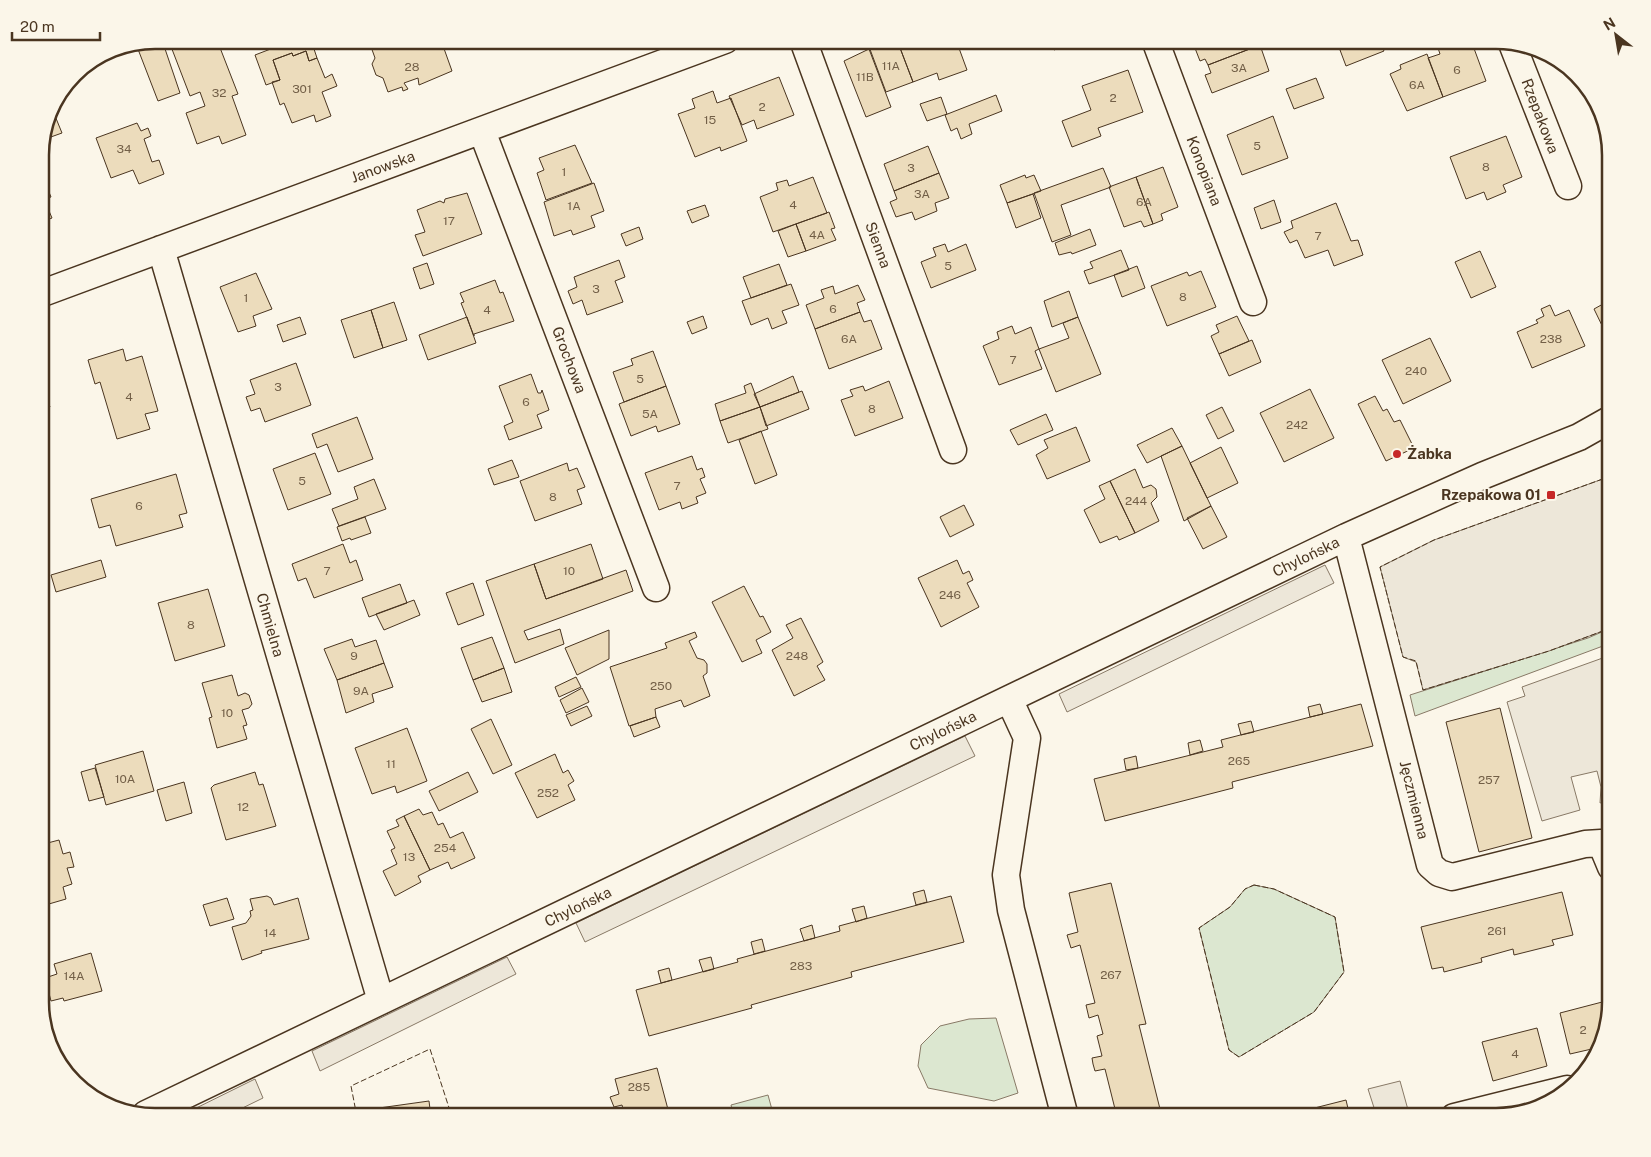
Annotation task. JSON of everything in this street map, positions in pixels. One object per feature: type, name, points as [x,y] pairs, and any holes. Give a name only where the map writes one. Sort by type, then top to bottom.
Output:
[{"type":"street","name":"Janowska","points":[[49,291],[701,49]]},
{"type":"street","name":"Sienna","points":[[806,49],[953,450]]},
{"type":"street","name":"Konopiana","points":[[1158,49],[1253,302]]},
{"type":"street","name":"Rzepakowa","points":[[1515,51],[1568,186]]},
{"type":"street","name":"Grochowa","points":[[482,131],[656,588]]},
{"type":"street","name":"Chmielna","points":[[161,249],[382,1000]]},
{"type":"street","name":"Chylońska","points":[[158,1108],[1346,537],[1482,476],[1579,436],[1602,424]]},
{"type":"street","name":"Chylońska","points":[[1579,436],[1602,435]]},
{"type":"street","name":"Jęczmienna","points":[[1346,537],[1430,865],[1439,873],[1452,877],[1585,844],[1600,843],[1602,848]]},
{"type":"street","points":[[1009,699],[1027,738],[1006,875],[1011,910],[1063,1108]]},
{"type":"street","points":[[1490,1108],[1550,1093]]},
{"type":"green space","points":[[1602,632],[1602,646],[1415,716],[1410,695]]},
{"type":"green space","points":[[1254,885],[1274,889],[1335,917],[1344,972],[1314,1012],[1239,1057],[1229,1050],[1199,928],[1230,907],[1245,889]]},
{"type":"green space","points":[[996,1018],[1018,1093],[994,1101],[928,1088],[918,1066],[921,1045],[940,1026],[969,1019]]},
{"type":"green space","points":[[768,1095],[772,1108],[732,1108],[731,1105]]},
{"type":"shaded area","points":[[1602,479],[1602,631],[1549,651],[1423,690],[1416,662],[1403,657],[1380,567],[1434,540]]},
{"type":"shaded area","points":[[1325,565],[1334,583],[1067,712],[1059,694]]},
{"type":"shaded area","points":[[1602,658],[1602,802],[1600,803],[1601,787],[1597,771],[1571,777],[1580,810],[1542,821],[1507,702],[1525,696],[1522,687]]},
{"type":"shaded area","points":[[965,736],[975,756],[585,942],[576,923]]},
{"type":"shaded area","points":[[507,957],[516,974],[320,1071],[312,1051]]},
{"type":"shaded area","points":[[255,1079],[263,1098],[242,1108],[196,1108]]},
{"type":"shaded area","points":[[1400,1081],[1408,1108],[1374,1108],[1368,1089]]},
{"type":"building","points":[[165,49],[180,93],[158,101],[138,50]]},
{"type":"building","points":[[172,49],[220,49],[238,94],[232,96],[246,135],[222,144],[219,136],[197,144],[186,113],[205,106],[200,92],[190,96]]},
{"type":"building","points":[[271,49],[314,49],[317,58],[309,61],[306,51],[293,56],[292,53],[273,60],[280,80],[266,85],[255,55]]},
{"type":"building","points":[[372,49],[444,49],[452,71],[419,85],[418,78],[404,83],[408,89],[403,91],[402,87],[388,92],[383,78],[376,75],[372,64],[375,58]]},
{"type":"building","points":[[869,49],[891,107],[866,117],[844,61]]},
{"type":"building","points":[[870,49],[900,49],[913,82],[886,92]]},
{"type":"building","points":[[900,49],[959,49],[967,70],[939,80],[937,73],[913,82]]},
{"type":"building","points":[[1195,49],[1250,49],[1208,65],[1205,59],[1200,61]]},
{"type":"building","points":[[1250,49],[1261,49],[1269,71],[1212,93],[1205,75],[1211,73],[1208,65]]},
{"type":"building","points":[[1383,49],[1384,51],[1346,66],[1340,50]]},
{"type":"building","points":[[1438,49],[1474,49],[1486,81],[1443,97],[1428,58],[1440,54]]},
{"type":"building","points":[[306,51],[309,61],[317,58],[325,78],[332,74],[337,86],[322,92],[331,116],[316,122],[314,115],[292,123],[284,103],[280,105],[272,82],[280,80],[273,60],[292,53],[293,56]]},
{"type":"building","points":[[1427,54],[1443,97],[1407,111],[1390,74],[1401,69],[1400,65]]},
{"type":"building","points":[[1128,70],[1143,112],[1098,128],[1101,136],[1072,147],[1062,121],[1091,110],[1082,86]]},
{"type":"building","points":[[779,77],[794,115],[757,129],[754,120],[742,125],[729,96]]},
{"type":"building","points":[[1316,78],[1324,98],[1294,109],[1286,89]]},
{"type":"building","points":[[713,91],[717,103],[731,98],[747,141],[721,151],[720,147],[695,157],[678,114],[695,108],[692,99]]},
{"type":"building","points":[[996,95],[1002,111],[969,124],[972,134],[961,139],[957,128],[951,131],[945,115]]},
{"type":"building","points":[[941,97],[947,114],[927,121],[920,104]]},
{"type":"building","points":[[1273,116],[1288,158],[1242,175],[1227,135]]},
{"type":"building","points":[[56,117],[62,133],[51,137]]},
{"type":"building","points":[[137,123],[141,131],[148,128],[151,136],[144,139],[152,162],[159,160],[164,174],[139,184],[133,170],[111,178],[96,138]]},
{"type":"building","points":[[1506,136],[1522,177],[1503,185],[1506,192],[1487,200],[1484,192],[1466,199],[1450,157]]},
{"type":"building","points":[[575,145],[592,183],[546,200],[537,173],[544,170],[539,158]]},
{"type":"building","points":[[928,146],[939,173],[894,191],[884,164]]},
{"type":"building","points":[[1163,167],[1178,207],[1161,214],[1163,220],[1153,224],[1136,177]]},
{"type":"building","points":[[1103,168],[1111,187],[1061,205],[1071,235],[1052,242],[1034,193]]},
{"type":"building","points":[[939,173],[949,198],[935,203],[937,211],[915,220],[912,212],[896,217],[890,202],[897,199],[894,191]]},
{"type":"building","points":[[1025,175],[1026,178],[1034,175],[1041,191],[1007,203],[1000,185]]},
{"type":"building","points":[[813,177],[827,213],[773,232],[760,197],[778,190],[776,183],[787,180],[789,186]]},
{"type":"building","points":[[1136,177],[1153,224],[1144,227],[1141,221],[1124,227],[1109,187]]},
{"type":"building","points":[[594,183],[604,211],[591,216],[595,227],[573,235],[571,230],[554,236],[544,202]]},
{"type":"building","points":[[467,193],[482,234],[423,256],[415,235],[425,232],[417,210],[440,201],[444,203],[445,199]]},
{"type":"building","points":[[1033,194],[1041,218],[1016,228],[1007,203]]},
{"type":"building","points":[[1274,200],[1281,222],[1261,229],[1254,208]]},
{"type":"building","points":[[1336,203],[1351,241],[1358,240],[1363,255],[1334,266],[1328,250],[1305,258],[1297,240],[1290,243],[1284,232],[1293,228],[1291,221]]},
{"type":"building","points":[[705,205],[709,216],[692,223],[687,211]]},
{"type":"building","points":[[829,212],[835,228],[831,229],[836,240],[806,251],[796,224]]},
{"type":"building","points":[[796,224],[806,251],[788,257],[778,231]]},
{"type":"building","points":[[639,227],[643,239],[626,246],[621,234]]},
{"type":"building","points":[[1090,229],[1096,245],[1072,254],[1071,252],[1059,255],[1055,243]]},
{"type":"building","points":[[945,244],[948,252],[966,244],[976,270],[931,288],[921,262],[936,256],[933,248]]},
{"type":"building","points":[[1121,250],[1129,270],[1089,284],[1084,271],[1093,268],[1090,262]]},
{"type":"building","points":[[1480,251],[1496,287],[1471,298],[1455,262]]},
{"type":"building","points":[[619,260],[625,277],[615,281],[623,302],[587,315],[582,300],[573,304],[568,291],[577,287],[574,277]]},
{"type":"building","points":[[427,263],[434,284],[420,289],[413,268]]},
{"type":"building","points":[[779,264],[787,285],[751,298],[743,277]]},
{"type":"building","points":[[1137,266],[1145,288],[1122,297],[1114,275]]},
{"type":"building","points":[[1201,271],[1216,307],[1167,326],[1151,286],[1187,272],[1189,276]]},
{"type":"building","points":[[256,273],[272,309],[253,316],[256,326],[238,332],[220,287]]},
{"type":"building","points":[[495,280],[500,293],[503,292],[514,321],[474,334],[474,336],[461,303],[464,302],[460,293]]},
{"type":"building","points":[[791,284],[799,305],[782,311],[787,323],[772,329],[768,318],[751,325],[742,301]]},
{"type":"building","points":[[858,285],[865,300],[857,303],[860,312],[815,329],[806,305],[824,298],[821,290],[833,286],[835,294]]},
{"type":"building","points":[[1069,291],[1078,317],[1052,327],[1044,301]]},
{"type":"building","points":[[394,302],[407,340],[383,348],[371,310]]},
{"type":"building","points":[[1550,305],[1555,316],[1569,310],[1585,346],[1532,368],[1517,332],[1538,323],[1536,320],[1544,316],[1541,309]]},
{"type":"building","points":[[1602,305],[1602,325],[1594,309]]},
{"type":"building","points":[[371,310],[383,348],[354,358],[341,320]]},
{"type":"building","points":[[860,312],[864,322],[871,320],[882,349],[829,369],[815,329]]},
{"type":"building","points":[[703,316],[707,328],[692,334],[687,322]]},
{"type":"building","points":[[1237,316],[1249,341],[1219,354],[1211,336],[1219,332],[1216,325]]},
{"type":"building","points":[[300,317],[306,334],[283,342],[277,325]]},
{"type":"building","points":[[467,317],[476,343],[428,360],[419,335]]},
{"type":"building","points":[[1078,317],[1101,374],[1056,392],[1039,349],[1069,338],[1063,323]]},
{"type":"building","points":[[1012,326],[1015,334],[1031,327],[1039,349],[1035,351],[1042,369],[999,385],[983,346],[999,339],[997,332]]},
{"type":"building","points":[[1430,338],[1451,381],[1403,404],[1382,360]]},
{"type":"building","points":[[1252,340],[1261,362],[1229,376],[1219,354]]},
{"type":"building","points":[[123,349],[126,361],[142,356],[158,411],[145,414],[150,429],[117,439],[100,382],[95,384],[88,360]]},
{"type":"building","points":[[653,351],[666,386],[624,402],[613,372],[633,365],[631,359]]},
{"type":"building","points":[[296,363],[311,405],[265,422],[260,408],[251,411],[246,397],[255,394],[250,380]]},
{"type":"building","points":[[531,374],[538,393],[541,393],[542,390],[549,410],[537,415],[542,428],[509,440],[504,426],[513,422],[499,386]]},
{"type":"building","points":[[793,376],[799,392],[760,407],[754,394]]},
{"type":"building","points":[[889,381],[903,418],[855,436],[841,400],[853,396],[850,390],[863,386],[865,391]]},
{"type":"building","points":[[751,383],[760,407],[720,421],[715,404],[746,393],[744,386]]},
{"type":"building","points":[[666,386],[680,424],[658,432],[656,426],[631,436],[619,404]]},
{"type":"building","points":[[1310,389],[1334,438],[1284,462],[1260,413]]},
{"type":"building","points":[[802,391],[809,409],[766,426],[760,407]]},
{"type":"building","points":[[1375,396],[1383,411],[1387,409],[1394,422],[1400,420],[1414,448],[1386,461],[1358,404]]},
{"type":"building","points":[[760,407],[768,429],[728,443],[720,421]]},
{"type":"building","points":[[1222,407],[1234,431],[1218,439],[1206,415]]},
{"type":"building","points":[[1046,414],[1053,430],[1018,445],[1010,430]]},
{"type":"building","points":[[357,417],[373,459],[338,472],[327,444],[317,448],[312,434]]},
{"type":"building","points":[[1076,427],[1090,461],[1047,479],[1036,455],[1048,448],[1044,440]]},
{"type":"building","points":[[1172,428],[1182,446],[1147,463],[1137,445]]},
{"type":"building","points":[[761,431],[777,475],[755,484],[739,440]]},
{"type":"building","points":[[1182,446],[1211,506],[1184,521],[1161,456]]},
{"type":"building","points":[[1221,447],[1238,483],[1207,498],[1190,463]]},
{"type":"building","points":[[315,453],[331,494],[288,510],[273,469]]},
{"type":"building","points":[[692,456],[697,470],[702,468],[705,477],[700,479],[706,493],[696,497],[698,503],[682,509],[680,502],[659,510],[645,473]]},
{"type":"building","points":[[512,460],[519,477],[494,485],[488,469]]},
{"type":"building","points":[[567,463],[569,471],[577,468],[585,487],[577,490],[582,504],[535,521],[520,481]]},
{"type":"building","points":[[1135,469],[1143,488],[1151,485],[1156,489],[1157,497],[1151,503],[1159,521],[1135,533],[1110,481]]},
{"type":"building","points":[[176,474],[187,513],[179,515],[183,527],[116,546],[110,525],[99,528],[91,499]]},
{"type":"building","points":[[374,479],[386,509],[339,526],[332,509],[358,499],[354,487]]},
{"type":"building","points":[[1110,481],[1135,533],[1119,540],[1117,536],[1100,543],[1084,510],[1105,499],[1099,486]]},
{"type":"building","points":[[964,505],[974,525],[950,537],[940,517]]},
{"type":"building","points":[[1211,506],[1227,537],[1203,549],[1187,518]]},
{"type":"building","points":[[365,517],[371,533],[342,541],[337,527]]},
{"type":"building","points":[[343,544],[350,563],[356,560],[363,580],[314,598],[306,578],[298,581],[292,564]]},
{"type":"building","points":[[591,544],[603,579],[546,599],[534,564]]},
{"type":"building","points":[[101,560],[106,577],[56,592],[51,575]]},
{"type":"building","points":[[957,560],[963,574],[969,571],[973,580],[967,583],[979,607],[941,627],[918,578]]},
{"type":"building","points":[[534,564],[546,599],[626,570],[633,591],[524,631],[528,640],[560,629],[564,644],[515,663],[486,581]]},
{"type":"building","points":[[473,583],[484,615],[458,625],[446,593]]},
{"type":"building","points":[[400,584],[407,603],[369,617],[362,598]]},
{"type":"building","points":[[744,586],[760,617],[763,616],[771,632],[756,640],[762,653],[742,662],[712,602]]},
{"type":"building","points":[[208,589],[225,646],[175,661],[158,603]]},
{"type":"building","points":[[414,600],[420,615],[384,630],[376,614]]},
{"type":"building","points":[[801,618],[823,662],[817,666],[825,680],[794,696],[772,650],[793,638],[786,625]]},
{"type":"building","points":[[609,630],[609,659],[577,675],[565,648]]},
{"type":"building","points":[[695,632],[697,637],[689,641],[697,658],[704,660],[707,664],[707,673],[703,676],[710,696],[684,707],[681,700],[655,709],[656,717],[629,726],[610,667],[667,648],[665,643]]},
{"type":"building","points":[[492,637],[504,668],[473,680],[461,648]]},
{"type":"building","points":[[352,639],[355,647],[376,640],[384,663],[337,680],[324,649]]},
{"type":"building","points":[[384,663],[393,687],[372,694],[374,702],[346,713],[337,680]]},
{"type":"building","points":[[504,668],[512,692],[482,702],[473,680]]},
{"type":"building","points":[[232,675],[238,696],[245,693],[249,695],[252,704],[249,708],[242,710],[247,725],[243,726],[247,739],[217,748],[209,718],[212,717],[202,683]]},
{"type":"building","points":[[576,677],[581,687],[559,697],[555,687]]},
{"type":"building","points":[[582,688],[589,702],[566,713],[560,700]]},
{"type":"building","points":[[1320,704],[1323,714],[1310,717],[1308,707]]},
{"type":"building","points":[[1361,704],[1373,746],[1232,782],[1233,788],[1105,821],[1094,779],[1223,747],[1221,740]]},
{"type":"building","points":[[587,706],[592,716],[571,726],[566,715]]},
{"type":"building","points":[[1500,708],[1532,838],[1479,852],[1446,722]]},
{"type":"building","points":[[656,717],[660,727],[634,737],[630,726]]},
{"type":"building","points":[[491,719],[512,765],[493,774],[471,729]]},
{"type":"building","points":[[1251,721],[1254,732],[1241,735],[1238,724]]},
{"type":"building","points":[[407,728],[427,781],[397,793],[395,786],[372,794],[355,748]]},
{"type":"building","points":[[1200,740],[1203,751],[1190,755],[1188,743]]},
{"type":"building","points":[[143,751],[154,791],[106,805],[95,765]]},
{"type":"building","points":[[555,754],[563,773],[568,770],[574,781],[568,785],[575,800],[537,818],[515,773]]},
{"type":"building","points":[[1136,756],[1138,768],[1126,770],[1124,759]]},
{"type":"building","points":[[95,768],[104,797],[89,801],[81,772]]},
{"type":"building","points":[[255,772],[259,785],[263,784],[276,826],[226,840],[211,788],[214,785]]},
{"type":"building","points":[[468,772],[478,792],[439,811],[429,791]]},
{"type":"building","points":[[184,782],[192,813],[166,821],[157,790]]},
{"type":"building","points":[[419,809],[423,815],[432,812],[438,825],[443,823],[450,838],[463,832],[475,858],[451,869],[448,862],[430,870],[404,816]]},
{"type":"building","points":[[404,816],[430,870],[418,876],[421,882],[395,896],[383,871],[397,864],[391,850],[395,848],[387,831],[399,826],[396,820]]},
{"type":"building","points":[[59,840],[63,854],[70,852],[74,867],[67,868],[72,884],[63,887],[66,899],[49,904],[49,843]]},
{"type":"building","points":[[1111,883],[1146,1024],[1139,1025],[1160,1108],[1115,1108],[1105,1069],[1095,1071],[1092,1058],[1102,1056],[1097,1036],[1103,1034],[1098,1015],[1089,1018],[1086,1005],[1095,1003],[1080,945],[1071,948],[1067,935],[1078,932],[1069,893]]},
{"type":"building","points":[[924,890],[927,902],[916,905],[913,893]]},
{"type":"building","points":[[1562,892],[1573,935],[1552,940],[1554,945],[1514,955],[1513,949],[1481,958],[1482,962],[1444,972],[1443,967],[1432,969],[1421,927]]},
{"type":"building","points":[[267,896],[271,898],[274,905],[298,898],[309,939],[261,951],[262,953],[242,960],[232,927],[246,923],[251,916],[250,911],[253,910],[250,899]]},
{"type":"building","points":[[951,896],[964,942],[851,972],[852,977],[751,1005],[752,1008],[649,1036],[636,990],[738,962],[737,959],[840,931],[839,926]]},
{"type":"building","points":[[227,898],[234,919],[210,926],[203,905]]},
{"type":"building","points":[[864,906],[867,918],[856,922],[852,909]]},
{"type":"building","points":[[812,925],[815,938],[804,941],[800,929]]},
{"type":"building","points":[[762,939],[765,951],[754,954],[751,942]]},
{"type":"building","points":[[91,953],[102,991],[64,1001],[63,998],[51,1001],[49,977],[57,974],[54,964]]},
{"type":"building","points":[[711,957],[714,969],[703,972],[699,960]]},
{"type":"building","points":[[669,968],[672,980],[661,983],[658,971]]},
{"type":"building","points":[[1602,1002],[1599,1030],[1591,1049],[1570,1054],[1560,1013]]},
{"type":"building","points":[[1537,1028],[1547,1066],[1493,1081],[1482,1042]]},
{"type":"building","points":[[657,1068],[668,1108],[623,1108],[622,1105],[614,1107],[610,1097],[619,1094],[615,1079]]},
{"type":"building","points":[[1346,1100],[1348,1108],[1314,1108]]},
{"type":"building","points":[[429,1101],[430,1108],[379,1108]]},
{"type":"fence","points":[[1602,479],[1434,540],[1380,567],[1403,657],[1416,661],[1423,690],[1549,651],[1602,631]]},
{"type":"fence","points":[[1254,885],[1274,889],[1335,917],[1344,972],[1314,1012],[1239,1057],[1229,1050],[1199,928],[1230,907],[1245,889],[1254,885]]},
{"type":"fence","points":[[355,1108],[351,1086],[430,1049],[449,1108]]},
{"type":"place","name":"Żabka","points":[[1397,454]]},
{"type":"place","name":"Rzepakowa 01","points":[[1551,495]]}]
